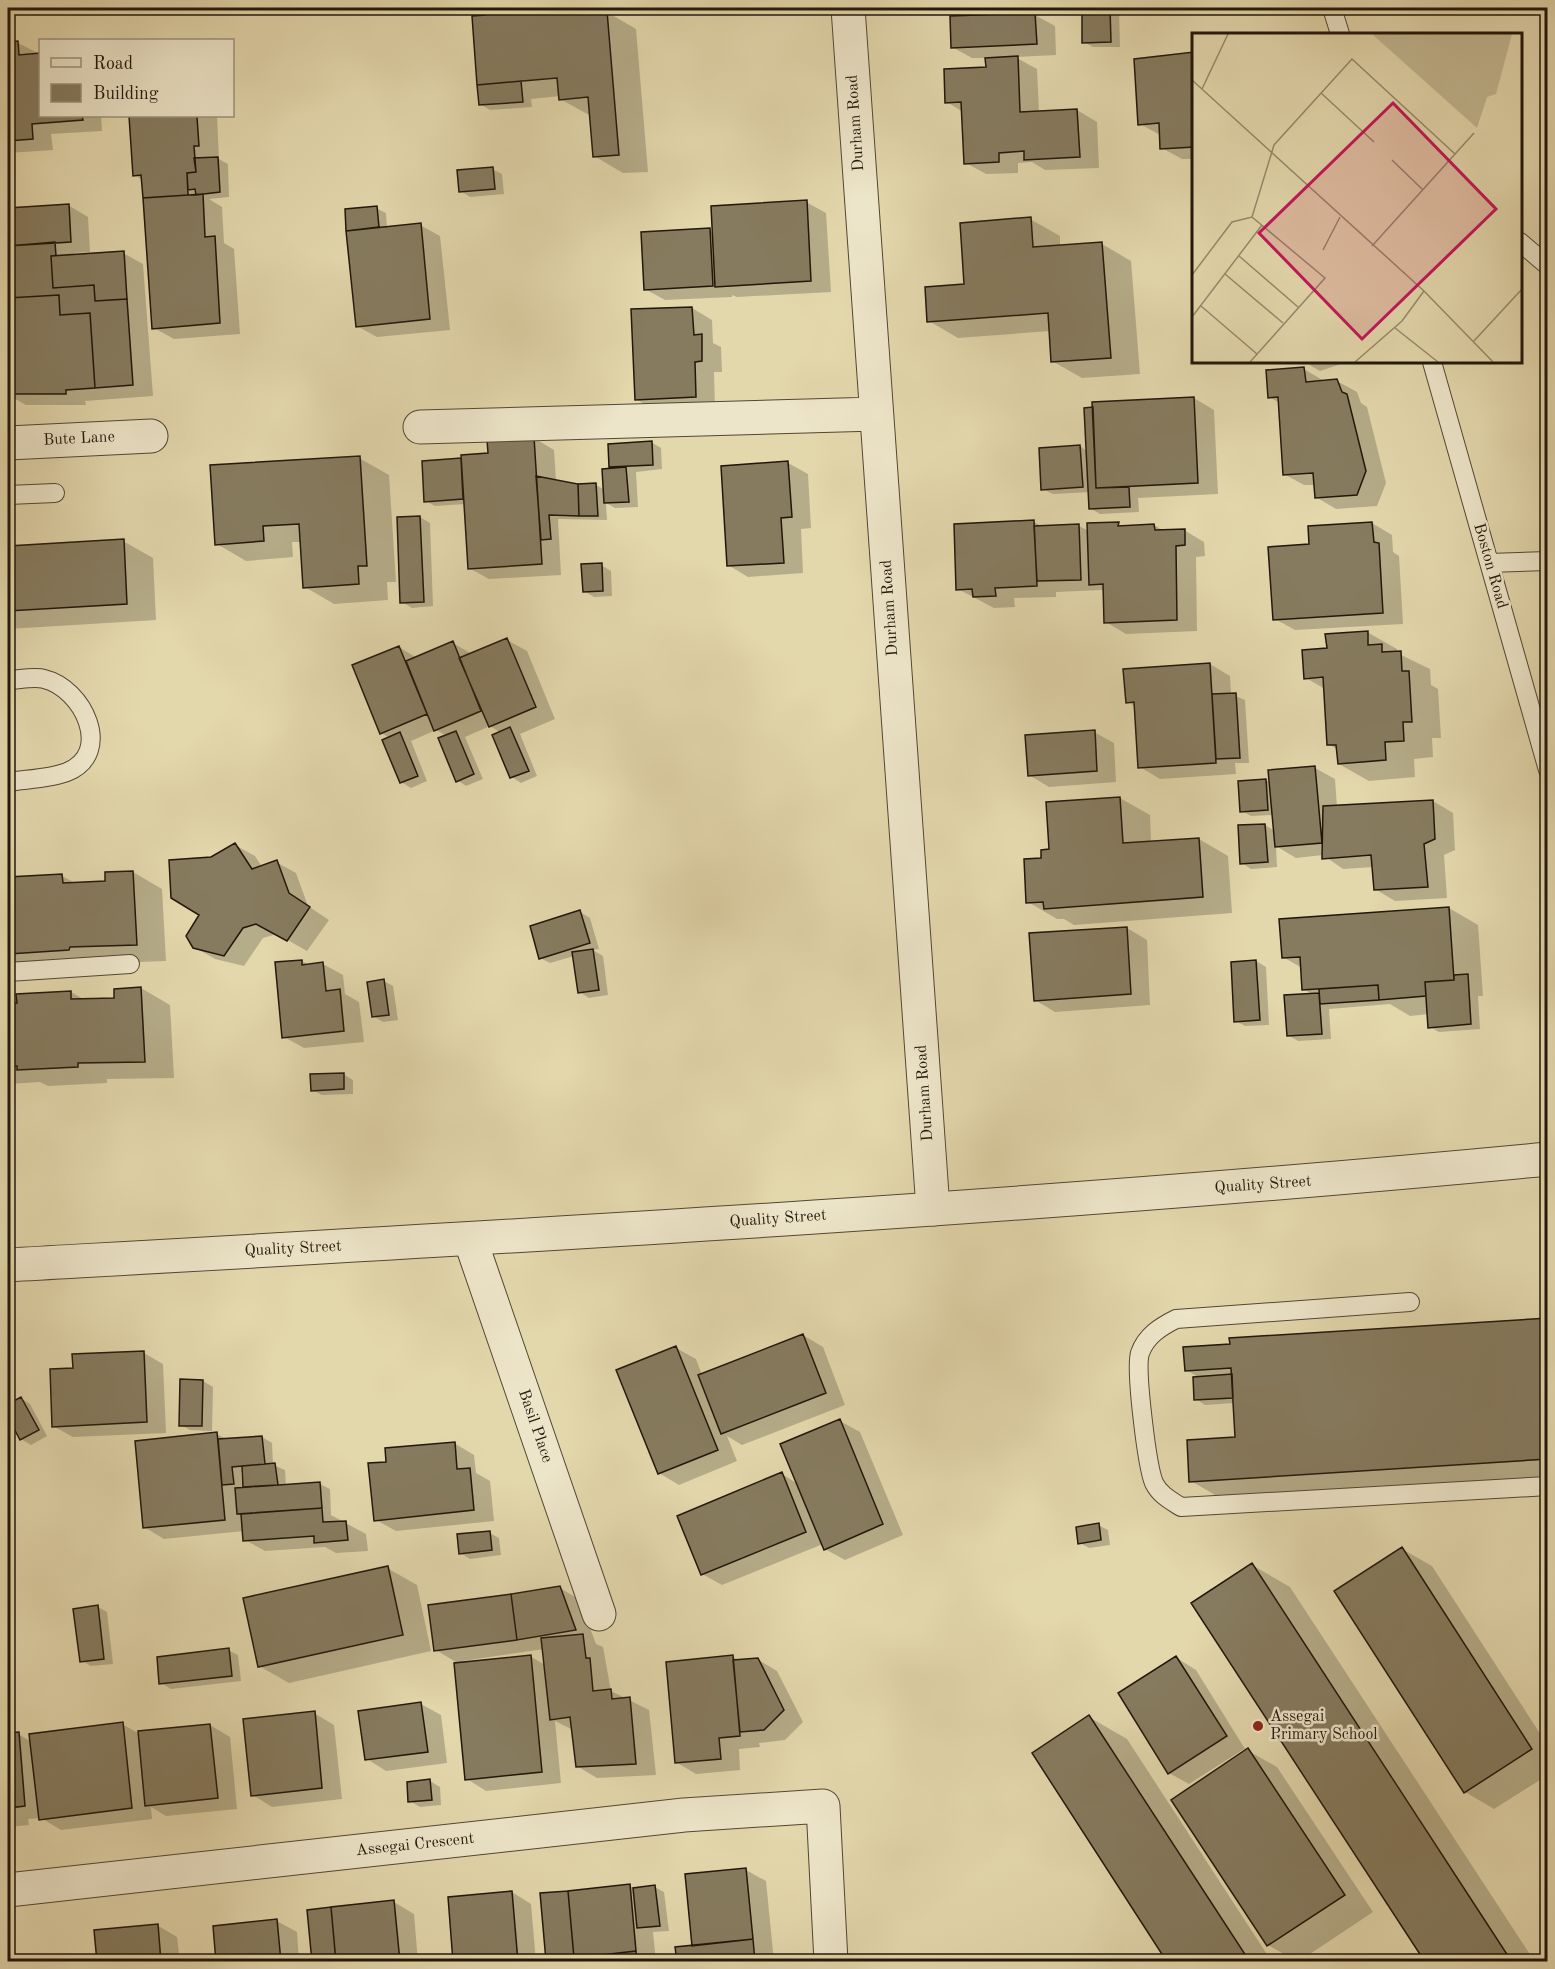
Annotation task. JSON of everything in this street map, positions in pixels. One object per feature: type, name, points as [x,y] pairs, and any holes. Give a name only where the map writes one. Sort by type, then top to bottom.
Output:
[{"type":"street","name":"Durham Road","points":[[848,8],[933,1209]]},
{"type":"street","points":[[420,427],[876,414]]},
{"type":"street","name":"Bute Lane","points":[[8,443],[151,436]]},
{"type":"street","name":"Quality Street","points":[[8,1265],[470,1239],[933,1209],[1326,1180],[1548,1159]]},
{"type":"street","name":"Basil Place","points":[[470,1239],[599,1614]]},
{"type":"street","name":"Assegai Crescent","points":[[8,1890],[684,1815],[823,1806],[831,1962]]},
{"type":"lane","points":[[1332,8],[1340,33]]},
{"type":"lane","points":[[1522,243],[1548,266]]},
{"type":"lane","name":"Boston Road","points":[[1432,363],[1548,770]]},
{"type":"lane","points":[[8,495],[55,493]]},
{"type":"lane","points":[[1489,563],[1548,561]]},
{"type":"lane","points":[[8,680],[44,679],[63,688],[76,699],[86,716],[92,738],[86,756],[68,772],[8,782]]},
{"type":"lane","points":[[8,972],[130,964]]},
{"type":"lane","points":[[1410,1302],[1176,1319],[1158,1328],[1145,1342],[1139,1356],[1146,1448],[1154,1482],[1164,1498],[1181,1507],[1548,1486]]},
{"type":"building","points":[[485,8],[520,8],[521,13],[561,9],[562,14],[607,11],[619,155],[593,157],[588,97],[559,100],[557,78],[477,85],[472,16],[485,15]]},
{"type":"building","points":[[1082,8],[1110,8],[1111,42],[1082,43]]},
{"type":"building","points":[[1035,13],[1037,44],[951,48],[950,16]]},
{"type":"building","points":[[18,41],[19,55],[39,53],[39,117],[82,117],[83,120],[32,124],[33,139],[8,141],[8,42]]},
{"type":"building","points":[[1192,52],[1192,147],[1160,149],[1159,123],[1138,125],[1134,59]]},
{"type":"building","points":[[1018,56],[1020,112],[1077,109],[1080,157],[1024,160],[1024,151],[999,153],[999,162],[964,164],[961,102],[945,103],[944,69],[986,67],[985,58]]},
{"type":"building","points":[[521,81],[523,102],[479,105],[477,85]]},
{"type":"building","points":[[129,117],[197,117],[199,146],[194,146],[196,172],[187,173],[188,195],[143,198],[141,175],[133,176]]},
{"type":"building","points":[[218,157],[220,192],[196,195],[195,189],[188,190],[187,173],[196,172],[194,158]]},
{"type":"building","points":[[493,167],[495,189],[459,192],[457,170]]},
{"type":"building","points":[[203,194],[205,237],[215,236],[220,323],[152,329],[143,198]]},
{"type":"building","points":[[807,200],[811,281],[715,287],[711,206]]},
{"type":"building","points":[[69,204],[71,242],[8,246],[8,208]]},
{"type":"building","points":[[377,206],[379,227],[346,231],[345,209]]},
{"type":"building","points":[[1031,217],[1033,247],[1102,242],[1111,358],[1051,362],[1048,313],[927,322],[925,287],[964,284],[960,223]]},
{"type":"building","points":[[421,223],[430,319],[356,327],[346,231]]},
{"type":"building","points":[[710,228],[713,286],[644,290],[641,232]]},
{"type":"building","points":[[55,242],[56,256],[51,256],[53,288],[94,285],[95,301],[127,299],[133,385],[95,388],[90,313],[60,315],[59,295],[8,298],[8,246]]},
{"type":"building","points":[[124,251],[127,299],[95,301],[94,285],[53,288],[51,256]]},
{"type":"building","points":[[59,295],[60,315],[90,313],[95,388],[66,390],[66,394],[8,394],[8,298]]},
{"type":"building","points":[[692,307],[694,335],[702,334],[702,361],[695,362],[696,397],[635,400],[631,309]]},
{"type":"building","points":[[1304,367],[1306,382],[1337,379],[1342,392],[1347,394],[1366,471],[1357,495],[1315,498],[1313,473],[1283,475],[1278,397],[1268,398],[1266,370]]},
{"type":"building","points":[[1194,397],[1198,483],[1096,488],[1092,402]]},
{"type":"building","points":[[1093,407],[1096,488],[1129,487],[1130,507],[1089,509],[1084,408]]},
{"type":"building","points":[[534,437],[542,564],[468,569],[461,455],[488,453],[487,440]]},
{"type":"building","points":[[652,441],[653,465],[609,467],[608,444]]},
{"type":"building","points":[[1080,445],[1083,487],[1041,490],[1039,448]]},
{"type":"building","points":[[360,456],[367,566],[358,566],[359,584],[303,588],[299,524],[263,526],[264,541],[215,545],[210,465]]},
{"type":"building","points":[[461,458],[463,499],[424,502],[422,461]]},
{"type":"building","points":[[788,461],[792,517],[781,518],[784,563],[727,566],[721,466]]},
{"type":"building","points":[[626,467],[629,502],[604,503],[602,469]]},
{"type":"building","points":[[536,476],[578,484],[579,516],[549,515],[551,539],[541,540]]},
{"type":"building","points":[[596,483],[598,516],[579,516],[578,484]]},
{"type":"building","points":[[420,516],[424,602],[400,603],[397,517]]},
{"type":"building","points":[[1034,520],[1037,586],[995,588],[996,596],[973,597],[972,589],[956,590],[954,524]]},
{"type":"building","points":[[1119,522],[1118,526],[1154,524],[1155,530],[1185,529],[1185,545],[1176,546],[1177,620],[1104,623],[1103,584],[1089,585],[1087,523]]},
{"type":"building","points":[[1372,522],[1374,542],[1379,543],[1383,613],[1273,620],[1268,547],[1309,544],[1308,526]]},
{"type":"building","points":[[1079,524],[1081,580],[1037,581],[1034,526]]},
{"type":"building","points":[[124,539],[127,604],[8,611],[8,546]]},
{"type":"building","points":[[602,563],[603,591],[583,592],[581,564]]},
{"type":"building","points":[[1368,631],[1368,645],[1382,644],[1382,652],[1401,651],[1402,671],[1409,671],[1412,722],[1403,722],[1404,741],[1385,742],[1386,760],[1338,764],[1336,745],[1327,745],[1323,677],[1304,679],[1302,650],[1327,648],[1325,634]]},
{"type":"building","points":[[507,638],[536,707],[489,727],[459,658]]},
{"type":"building","points":[[453,641],[481,711],[434,731],[406,661]]},
{"type":"building","points":[[399,646],[427,714],[380,734],[352,665]]},
{"type":"building","points":[[1210,663],[1216,763],[1138,768],[1134,702],[1126,703],[1123,669]]},
{"type":"building","points":[[1236,693],[1240,758],[1216,759],[1212,694]]},
{"type":"building","points":[[510,727],[529,771],[510,778],[492,735]]},
{"type":"building","points":[[1095,730],[1097,771],[1028,776],[1025,735]]},
{"type":"building","points":[[456,731],[474,774],[456,782],[438,738]]},
{"type":"building","points":[[400,732],[418,776],[400,783],[382,740]]},
{"type":"building","points":[[1315,766],[1322,843],[1275,847],[1268,770]]},
{"type":"building","points":[[1266,779],[1268,810],[1240,812],[1238,781]]},
{"type":"building","points":[[1120,797],[1123,843],[1199,838],[1203,897],[1044,909],[1043,902],[1026,903],[1024,859],[1041,858],[1041,850],[1049,849],[1046,802]]},
{"type":"building","points":[[1433,800],[1435,839],[1424,844],[1428,887],[1374,890],[1371,855],[1322,859],[1323,806]]},
{"type":"building","points":[[1265,824],[1268,862],[1240,864],[1238,825]]},
{"type":"building","points":[[235,843],[252,869],[277,860],[289,893],[310,907],[287,941],[256,924],[243,928],[224,956],[193,948],[186,936],[199,915],[171,898],[169,860],[211,857]]},
{"type":"building","points":[[133,871],[137,945],[70,947],[69,950],[9,954],[8,877],[62,874],[63,883],[105,881],[105,872]]},
{"type":"building","points":[[1449,907],[1454,980],[1425,982],[1426,996],[1379,1000],[1378,985],[1302,990],[1300,957],[1282,958],[1279,919]]},
{"type":"building","points":[[580,910],[590,943],[539,959],[530,926]]},
{"type":"building","points":[[1127,927],[1131,994],[1034,1001],[1029,933]]},
{"type":"building","points":[[593,949],[599,990],[578,993],[572,952]]},
{"type":"building","points":[[302,960],[302,965],[323,962],[326,991],[340,989],[344,1031],[282,1038],[275,962]]},
{"type":"building","points":[[1256,960],[1260,1020],[1234,1022],[1231,962]]},
{"type":"building","points":[[1468,974],[1471,1024],[1428,1028],[1425,982],[1454,980],[1454,975]]},
{"type":"building","points":[[384,979],[389,1015],[372,1017],[367,982]]},
{"type":"building","points":[[1378,985],[1379,1000],[1320,1004],[1319,989]]},
{"type":"building","points":[[141,987],[145,1062],[78,1063],[78,1067],[17,1070],[17,1066],[8,1066],[8,1004],[17,1003],[16,994],[71,991],[71,999],[114,998],[114,989]]},
{"type":"building","points":[[1319,993],[1322,1034],[1287,1036],[1284,995]]},
{"type":"building","points":[[344,1073],[344,1089],[311,1091],[310,1074]]},
{"type":"building","points":[[1548,1318],[1548,1459],[1189,1482],[1187,1440],[1235,1437],[1231,1368],[1185,1371],[1183,1347],[1230,1344],[1229,1338]]},
{"type":"building","points":[[803,1334],[826,1393],[721,1434],[698,1375]]},
{"type":"building","points":[[676,1346],[718,1450],[658,1474],[616,1370]]},
{"type":"building","points":[[144,1351],[147,1422],[52,1427],[50,1369],[73,1368],[72,1354]]},
{"type":"building","points":[[1232,1374],[1233,1398],[1194,1400],[1193,1377]]},
{"type":"building","points":[[180,1379],[203,1380],[202,1426],[179,1426]]},
{"type":"building","points":[[21,1397],[39,1430],[20,1440],[8,1417],[8,1404]]},
{"type":"building","points":[[840,1419],[883,1524],[824,1550],[780,1444]]},
{"type":"building","points":[[217,1432],[225,1520],[143,1528],[135,1441]]},
{"type":"building","points":[[262,1436],[265,1464],[232,1467],[234,1484],[222,1485],[218,1439]]},
{"type":"building","points":[[455,1442],[457,1469],[470,1468],[474,1510],[374,1521],[368,1463],[386,1462],[385,1448]]},
{"type":"building","points":[[275,1463],[278,1485],[243,1487],[242,1466]]},
{"type":"building","points":[[782,1472],[806,1532],[701,1575],[677,1516]]},
{"type":"building","points":[[320,1482],[322,1508],[237,1514],[235,1488]]},
{"type":"building","points":[[322,1508],[323,1522],[346,1521],[348,1540],[314,1543],[314,1536],[243,1541],[241,1514]]},
{"type":"building","points":[[1099,1523],[1101,1540],[1078,1544],[1076,1527]]},
{"type":"building","points":[[490,1531],[492,1550],[459,1554],[457,1534]]},
{"type":"building","points":[[1402,1547],[1532,1749],[1464,1793],[1334,1591]]},
{"type":"building","points":[[1252,1563],[1512,1962],[1425,1962],[1191,1603]]},
{"type":"building","points":[[388,1566],[403,1635],[258,1667],[243,1598]]},
{"type":"building","points":[[560,1586],[576,1630],[517,1640],[511,1594]]},
{"type":"building","points":[[511,1594],[517,1640],[434,1651],[428,1605]]},
{"type":"building","points":[[98,1605],[104,1659],[80,1662],[73,1609]]},
{"type":"building","points":[[583,1634],[586,1658],[590,1658],[593,1691],[611,1689],[612,1699],[630,1697],[636,1764],[576,1767],[570,1717],[550,1720],[541,1638]]},
{"type":"building","points":[[229,1648],[232,1676],[159,1684],[157,1657]]},
{"type":"building","points":[[531,1655],[542,1772],[465,1780],[454,1663]]},
{"type":"building","points":[[733,1655],[740,1736],[719,1738],[721,1759],[675,1763],[666,1662]]},
{"type":"building","points":[[1176,1656],[1227,1736],[1168,1774],[1118,1693]]},
{"type":"building","points":[[758,1658],[784,1710],[764,1730],[740,1732],[733,1660]]},
{"type":"building","points":[[421,1702],[428,1752],[365,1760],[358,1711]]},
{"type":"building","points":[[315,1711],[322,1788],[251,1796],[243,1719]]},
{"type":"building","points":[[1089,1715],[1250,1962],[1167,1962],[1032,1753]]},
{"type":"building","points":[[123,1722],[132,1808],[39,1820],[29,1734]]},
{"type":"building","points":[[210,1724],[218,1798],[145,1806],[138,1731]]},
{"type":"building","points":[[19,1732],[25,1806],[9,1808],[8,1814],[8,1733]]},
{"type":"building","points":[[1248,1748],[1345,1895],[1267,1946],[1171,1800]]},
{"type":"building","points":[[430,1779],[432,1800],[408,1802],[407,1782]]},
{"type":"building","points":[[746,1868],[753,1939],[692,1946],[685,1874]]},
{"type":"building","points":[[630,1884],[636,1951],[574,1958],[568,1891]]},
{"type":"building","points":[[655,1885],[660,1926],[637,1928],[633,1888]]},
{"type":"building","points":[[512,1891],[518,1962],[453,1962],[448,1897]]},
{"type":"building","points":[[568,1891],[574,1958],[546,1961],[540,1893]]},
{"type":"building","points":[[394,1900],[400,1962],[336,1962],[331,1907]]},
{"type":"building","points":[[331,1907],[336,1962],[312,1962],[307,1910]]},
{"type":"building","points":[[277,1919],[281,1962],[216,1962],[213,1926]]},
{"type":"building","points":[[158,1924],[161,1962],[97,1962],[94,1930]]},
{"type":"building","points":[[753,1939],[755,1962],[677,1962],[675,1947]]},
{"type":"building","points":[[636,1951],[637,1962],[574,1962],[574,1958]]},
{"type":"place","name":"Assegai Primary School","points":[[1258,1726]]}]
